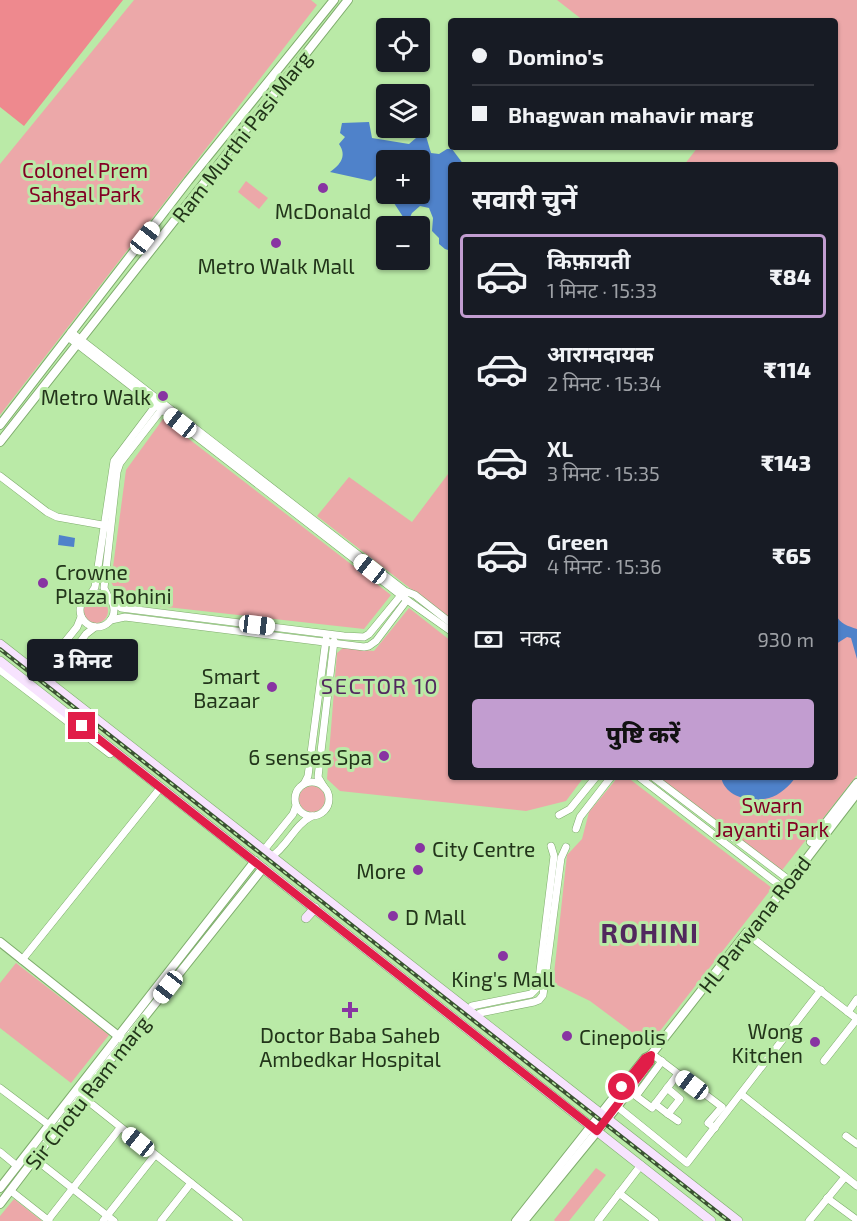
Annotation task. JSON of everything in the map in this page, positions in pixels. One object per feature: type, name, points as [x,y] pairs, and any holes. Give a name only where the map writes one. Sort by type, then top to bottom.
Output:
[{"type":"main road","points":[[0,644],[738,1221]]},
{"type":"main road","points":[[0,661],[315,908],[392,974],[711,1221]]},
{"type":"main road","points":[[100,740],[108,728]]},
{"type":"main road","points":[[306,918],[315,908]]},
{"type":"main road","points":[[670,1189],[680,1176]]},
{"type":"street","name":"Ram Murthi Pasi Marg","points":[[0,425],[188,181],[334,0]]},
{"type":"street","name":"Ram Murthi Pasi Marg","points":[[0,442],[348,0]]},
{"type":"street","points":[[70,335],[405,591],[406,596],[448,622]]},
{"type":"street","points":[[79,342],[159,407],[448,629]]},
{"type":"street","points":[[39,674],[77,627],[81,617],[82,603],[95,587],[120,463],[159,407]]},
{"type":"street","points":[[0,476],[57,517],[107,525]]},
{"type":"street","points":[[107,525],[104,588],[114,610],[111,620]]},
{"type":"street","points":[[90,595],[102,594],[121,608],[364,637],[406,596]]},
{"type":"street","points":[[81,617],[88,625],[95,627],[125,617],[369,646],[406,596]]},
{"type":"street","points":[[50,682],[86,634],[95,627]]},
{"type":"street","points":[[268,853],[279,851],[303,821],[321,813],[328,805],[328,796],[318,777],[331,634]]},
{"type":"street","points":[[268,853],[293,814],[296,806],[296,793],[308,776],[330,643]]},
{"type":"street","points":[[0,670],[110,754],[114,751]]},
{"type":"street","points":[[560,815],[570,809],[594,780]]},
{"type":"street","points":[[576,829],[580,817],[609,780]]},
{"type":"street","points":[[643,780],[781,886]]},
{"type":"street","points":[[657,780],[787,878],[857,783]]},
{"type":"street","points":[[304,784],[315,783],[324,787]]},
{"type":"street","points":[[22,960],[161,787]]},
{"type":"street","name":"HL Parwana Road","points":[[516,1221],[650,1062],[652,1054],[746,933],[752,930],[787,878],[857,793]]},
{"type":"street","points":[[296,806],[302,813],[312,816]]},
{"type":"street","points":[[472,1006],[531,994],[538,987],[554,856],[551,846]]},
{"type":"street","points":[[480,1013],[534,1002],[543,995],[561,858],[566,847]]},
{"type":"street","name":"Sir Chotu Ram marg","points":[[0,1204],[35,1159],[78,1094],[259,864]]},
{"type":"street","points":[[746,933],[857,1019],[824,1061]]},
{"type":"street","points":[[0,942],[122,1038]]},
{"type":"street","points":[[614,1104],[687,1163],[821,990]]},
{"type":"street","points":[[848,1012],[857,999]]},
{"type":"street","points":[[652,1054],[722,1107],[708,1123],[714,1128]]},
{"type":"street","points":[[662,1061],[636,1096],[652,1108],[678,1074]]},
{"type":"street","points":[[0,1088],[49,1125]]},
{"type":"street","points":[[667,1088],[680,1099],[668,1114]]},
{"type":"street","points":[[78,1094],[238,1221]]},
{"type":"street","name":"Sir Chotu Ram marg","points":[[0,1188],[49,1125],[78,1094]]},
{"type":"street","points":[[741,1094],[857,1186]]},
{"type":"street","points":[[655,1104],[678,1121]]},
{"type":"street","points":[[11,1191],[49,1220],[120,1128]]},
{"type":"street","name":"HL Parwana Road","points":[[524,1221],[594,1129]]},
{"type":"street","points":[[846,1136],[857,1144]]},
{"type":"street","points":[[0,1152],[17,1166]]},
{"type":"street","points":[[35,1159],[108,1219],[155,1155]]},
{"type":"street","points":[[602,1220],[641,1165]]},
{"type":"street","points":[[809,1221],[845,1177]]},
{"type":"street","points":[[161,1221],[191,1183]]},
{"type":"street","points":[[620,1193],[655,1221]]},
{"type":"street","points":[[827,1198],[857,1220]]},
{"type":"green space","name":"Colonel Prem Sahgal Park","points":[[134,0],[311,0],[317,5],[0,415],[0,164]]},
{"type":"green space","name":"Swarn Jayanti Park","points":[[557,0],[857,0],[857,775],[779,874],[658,780],[838,780],[838,162],[686,162],[696,150],[838,150],[838,18],[580,18]]},
{"type":"green space","points":[[246,181],[268,198],[259,209],[238,192]]},
{"type":"green space","points":[[163,419],[391,595],[364,629],[122,602],[111,582],[126,470]]},
{"type":"green space","points":[[448,474],[448,618],[317,516],[349,477],[412,522]]},
{"type":"green space","points":[[96,599],[101,600],[107,606],[107,616],[101,622],[96,623],[91,622],[85,616],[84,611],[85,606],[91,600]]},
{"type":"green space","points":[[409,608],[448,639],[448,780],[582,780],[566,801],[526,811],[340,791],[327,779],[337,653],[343,648],[374,651]]},
{"type":"green space","points":[[616,780],[631,780],[772,888],[649,1045],[590,1001],[553,983],[567,855],[582,839],[589,812]]},
{"type":"green space","points":[[312,786],[321,790],[325,799],[321,808],[312,812],[303,808],[299,799],[303,790]]},
{"type":"green space","points":[[16,963],[109,1035],[71,1083],[0,1028],[0,983]]},
{"type":"green space","points":[[596,1168],[606,1175],[569,1221],[555,1221],[554,1220]]},
{"type":"green space","points":[[14,1199],[42,1221],[0,1221],[0,1216]]},
{"type":"shaded area","points":[[0,0],[123,0],[24,126],[0,107]]},
{"type":"water","points":[[369,122],[372,138],[409,144],[416,138],[427,138],[431,153],[439,154],[447,149],[453,150],[462,162],[448,162],[448,250],[439,244],[439,238],[432,231],[433,218],[429,208],[420,206],[410,216],[402,216],[395,204],[430,204],[430,150],[376,150],[376,176],[371,181],[330,172],[340,163],[343,156],[339,144],[345,137],[340,133],[342,123]]},
{"type":"water","points":[[59,535],[75,538],[74,547],[58,545]]},
{"type":"water","points":[[838,618],[847,626],[857,629],[857,659],[851,638],[847,637],[838,643]]},
{"type":"water","points":[[722,780],[793,780],[777,795],[754,800],[733,794]]},
{"type":"railway","points":[[0,649],[729,1221]]},
{"type":"place","name":"McDonald","points":[[323,188]]},
{"type":"place","name":"Metro Walk Mall","points":[[276,243]]},
{"type":"place","name":"Metro Walk","points":[[163,396]]},
{"type":"place","name":"Crowne Plaza Rohini","points":[[43,583]]},
{"type":"place","name":"Smart Bazaar","points":[[272,687]]},
{"type":"place","name":"6 senses Spa","points":[[384,756]]},
{"type":"place","name":"City Centre","points":[[420,848]]},
{"type":"place","name":"More","points":[[418,870]]},
{"type":"place","name":"D Mall","points":[[393,916]]},
{"type":"place","name":"King's Mall","points":[[503,956]]},
{"type":"place","name":"Doctor Baba Saheb Ambedkar Hospital","points":[[350,1010]]},
{"type":"place","name":"Cinepolis","points":[[567,1036]]},
{"type":"place","name":"Wong Kitchen","points":[[815,1042]]},
{"type":"district","name":"SECTOR 10","points":[[380,685]]},
{"type":"district","name":"ROHINI","points":[[650,932]]},
{"type":"route","points":[[82,726],[597,1131],[650,1062],[651,1055],[645,1058],[622,1087]]}]
